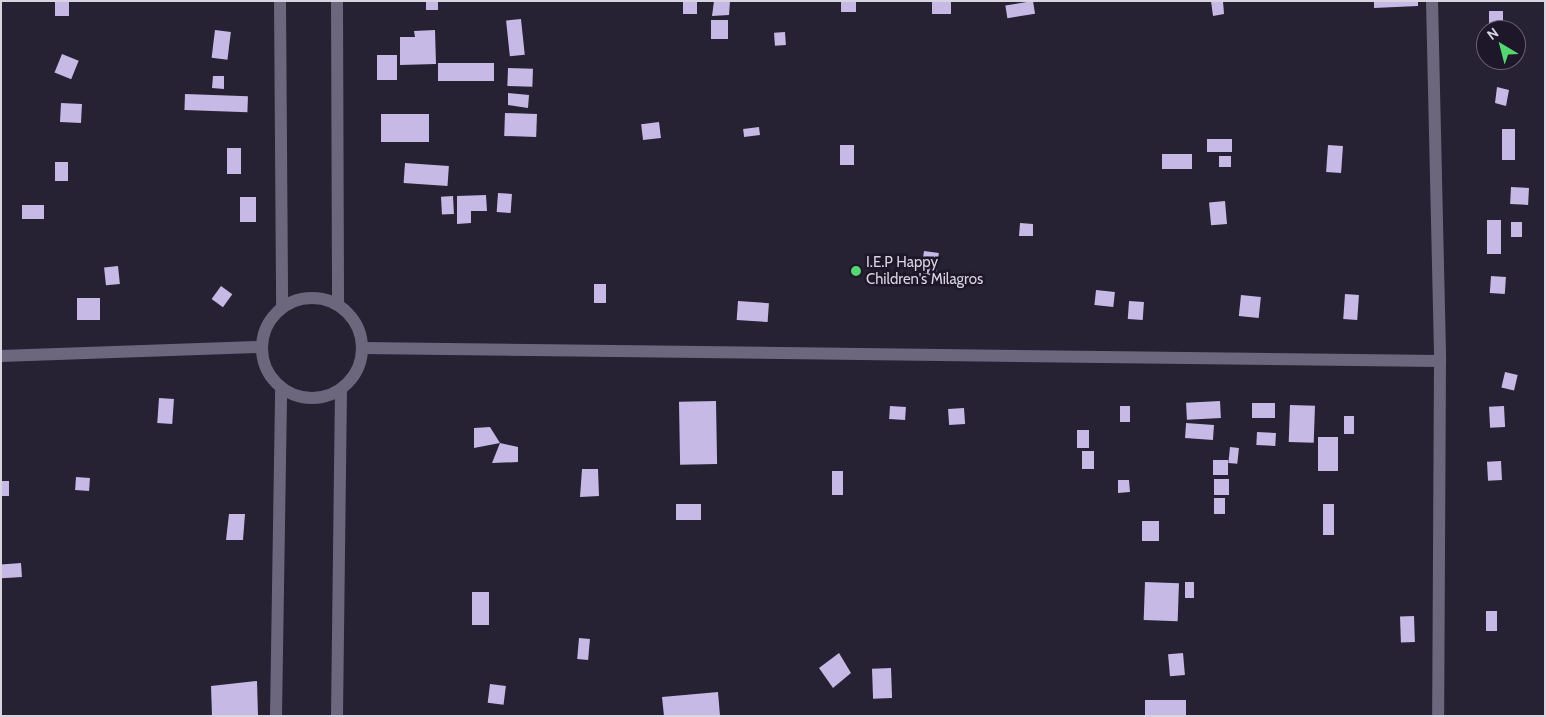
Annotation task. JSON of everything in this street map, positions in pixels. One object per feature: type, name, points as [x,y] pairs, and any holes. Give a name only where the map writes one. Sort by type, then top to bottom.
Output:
[{"type":"street","points":[[280,1],[282,306]]},
{"type":"street","points":[[337,1],[338,305]]},
{"type":"street","points":[[1432,1],[1440,361],[1438,716]]},
{"type":"street","points":[[312,297],[338,305],[353,318],[362,348],[356,371],[341,389],[326,396],[311,398],[295,396],[281,388],[270,377],[261,347],[271,317],[282,306],[297,299],[312,297]]},
{"type":"street","points":[[1,356],[261,347]]},
{"type":"street","points":[[362,348],[1440,361]]},
{"type":"street","points":[[276,716],[281,388]]},
{"type":"street","points":[[337,716],[341,389]]},
{"type":"building","points":[[55,1],[69,1],[69,16],[55,16]]},
{"type":"building","points":[[426,1],[438,1],[438,10],[426,10]]},
{"type":"building","points":[[683,1],[697,1],[697,14],[683,14]]},
{"type":"building","points":[[714,1],[730,1],[729,15],[712,16]]},
{"type":"building","points":[[841,1],[856,1],[856,12],[841,12]]},
{"type":"building","points":[[932,1],[951,1],[951,14],[932,14]]},
{"type":"building","points":[[1033,1],[1035,14],[1007,18],[1005,5]]},
{"type":"building","points":[[1211,1],[1223,1],[1224,14],[1213,16]]},
{"type":"building","points":[[1374,1],[1418,1],[1418,6],[1374,8]]},
{"type":"building","points":[[1489,11],[1503,11],[1503,20],[1489,20]]},
{"type":"building","points":[[521,19],[525,55],[510,56],[506,21]]},
{"type":"building","points":[[711,20],[728,20],[728,39],[711,39]]},
{"type":"building","points":[[215,30],[231,32],[227,60],[212,58]]},
{"type":"building","points":[[435,30],[436,64],[400,65],[400,37],[415,37],[414,31]]},
{"type":"building","points":[[785,32],[786,45],[775,46],[774,33]]},
{"type":"building","points":[[62,54],[79,61],[71,79],[55,73]]},
{"type":"building","points":[[377,55],[397,55],[397,80],[377,80]]},
{"type":"building","points":[[438,63],[494,63],[494,81],[438,81]]},
{"type":"building","points":[[508,68],[533,69],[532,87],[507,86]]},
{"type":"building","points":[[213,76],[224,76],[224,89],[212,88]]},
{"type":"building","points":[[1497,87],[1509,90],[1506,106],[1495,103]]},
{"type":"building","points":[[508,93],[529,95],[528,108],[508,105]]},
{"type":"building","points":[[185,94],[248,96],[247,112],[184,110]]},
{"type":"building","points":[[61,103],[82,104],[81,123],[60,122]]},
{"type":"building","points":[[505,113],[537,114],[536,137],[504,136]]},
{"type":"building","points":[[381,114],[429,114],[429,142],[381,142]]},
{"type":"building","points":[[659,122],[661,138],[643,140],[641,124]]},
{"type":"building","points":[[759,127],[760,135],[744,137],[743,129]]},
{"type":"building","points":[[1502,129],[1515,129],[1515,160],[1502,160]]},
{"type":"building","points":[[1207,139],[1232,139],[1232,152],[1207,152]]},
{"type":"building","points":[[840,145],[854,145],[854,165],[840,165]]},
{"type":"building","points":[[1328,145],[1343,146],[1341,173],[1326,172]]},
{"type":"building","points":[[227,148],[241,148],[241,174],[227,174]]},
{"type":"building","points":[[1162,154],[1192,154],[1192,169],[1162,169]]},
{"type":"building","points":[[1219,156],[1231,156],[1231,167],[1219,167]]},
{"type":"building","points":[[55,162],[68,162],[68,181],[55,181]]},
{"type":"building","points":[[405,163],[449,166],[447,186],[404,183]]},
{"type":"building","points":[[1511,187],[1529,188],[1528,205],[1510,204]]},
{"type":"building","points":[[498,193],[512,194],[511,213],[497,212]]},
{"type":"building","points":[[486,195],[487,211],[471,211],[471,223],[457,224],[457,196]]},
{"type":"building","points":[[453,196],[454,214],[442,215],[441,197]]},
{"type":"building","points":[[240,197],[256,197],[256,222],[240,222]]},
{"type":"building","points":[[1225,201],[1227,224],[1211,225],[1209,202]]},
{"type":"building","points":[[22,205],[44,205],[44,219],[22,219]]},
{"type":"building","points":[[1487,220],[1501,220],[1501,254],[1487,254]]},
{"type":"building","points":[[1511,222],[1522,222],[1522,237],[1511,237]]},
{"type":"building","points":[[1020,223],[1033,224],[1033,236],[1019,236]]},
{"type":"building","points":[[924,251],[939,253],[936,276],[921,274]]},
{"type":"building","points":[[118,266],[120,284],[106,285],[104,267]]},
{"type":"building","points":[[1491,276],[1506,277],[1505,294],[1490,293]]},
{"type":"building","points":[[594,284],[606,284],[606,303],[594,303]]},
{"type":"building","points":[[221,286],[232,294],[223,307],[212,299]]},
{"type":"building","points":[[1096,290],[1115,292],[1113,307],[1094,305]]},
{"type":"building","points":[[1345,294],[1359,295],[1357,320],[1343,319]]},
{"type":"building","points":[[1241,295],[1261,297],[1259,318],[1239,316]]},
{"type":"building","points":[[77,298],[100,298],[100,320],[77,320]]},
{"type":"building","points":[[738,301],[769,303],[768,322],[737,320]]},
{"type":"building","points":[[1129,301],[1144,302],[1143,320],[1128,319]]},
{"type":"building","points":[[1505,372],[1518,375],[1514,391],[1501,388]]},
{"type":"building","points":[[159,398],[174,399],[172,424],[157,423]]},
{"type":"building","points":[[716,401],[717,464],[680,465],[679,402]]},
{"type":"building","points":[[1220,401],[1221,418],[1187,420],[1186,403]]},
{"type":"building","points":[[1252,403],[1275,403],[1275,418],[1252,418]]},
{"type":"building","points":[[1290,405],[1315,406],[1314,443],[1289,442]]},
{"type":"building","points":[[890,406],[906,407],[905,420],[889,419]]},
{"type":"building","points":[[1120,406],[1130,406],[1130,422],[1120,422]]},
{"type":"building","points":[[1504,406],[1505,427],[1490,428],[1489,407]]},
{"type":"building","points":[[964,408],[965,424],[949,425],[948,409]]},
{"type":"building","points":[[1344,416],[1354,416],[1354,434],[1344,434]]},
{"type":"building","points":[[1186,423],[1214,425],[1213,440],[1185,438]]},
{"type":"building","points":[[490,427],[500,443],[474,448],[474,428]]},
{"type":"building","points":[[1077,430],[1089,430],[1089,448],[1077,448]]},
{"type":"building","points":[[1257,432],[1276,433],[1275,446],[1256,445]]},
{"type":"building","points":[[1318,437],[1338,437],[1338,471],[1318,471]]},
{"type":"building","points":[[500,443],[518,447],[518,462],[492,463]]},
{"type":"building","points":[[1230,447],[1239,448],[1237,464],[1228,463]]},
{"type":"building","points":[[1082,451],[1094,451],[1094,469],[1082,469]]},
{"type":"building","points":[[1213,460],[1228,460],[1228,475],[1213,475]]},
{"type":"building","points":[[1501,461],[1502,480],[1488,481],[1487,462]]},
{"type":"building","points":[[582,469],[598,469],[599,496],[580,497]]},
{"type":"building","points":[[832,471],[843,471],[843,495],[832,495]]},
{"type":"building","points":[[76,477],[90,478],[89,491],[75,490]]},
{"type":"building","points":[[1214,479],[1229,479],[1229,495],[1214,495]]},
{"type":"building","points":[[1118,480],[1129,480],[1130,492],[1118,493]]},
{"type":"building","points":[[1,481],[9,481],[9,496],[1,496]]},
{"type":"building","points":[[1214,498],[1225,498],[1225,514],[1214,514]]},
{"type":"building","points":[[676,504],[701,504],[701,520],[676,520]]},
{"type":"building","points":[[1323,504],[1334,504],[1334,535],[1323,535]]},
{"type":"building","points":[[229,514],[245,514],[243,540],[226,540]]},
{"type":"building","points":[[1142,521],[1159,521],[1159,541],[1142,541]]},
{"type":"building","points":[[21,563],[22,577],[2,578],[1,564]]},
{"type":"building","points":[[1145,582],[1179,583],[1178,621],[1144,620]]},
{"type":"building","points":[[1185,582],[1194,582],[1194,598],[1185,598]]},
{"type":"building","points":[[472,592],[489,592],[489,625],[472,625]]},
{"type":"building","points":[[1486,611],[1497,611],[1497,631],[1486,631]]},
{"type":"building","points":[[1400,616],[1414,616],[1415,642],[1401,642]]},
{"type":"building","points":[[579,638],[590,639],[588,660],[577,659]]},
{"type":"building","points":[[839,653],[851,673],[833,688],[819,668]]},
{"type":"building","points":[[1183,653],[1185,675],[1170,676],[1168,654]]},
{"type":"building","points":[[891,668],[892,698],[873,699],[872,669]]},
{"type":"building","points":[[257,681],[258,716],[212,716],[211,686]]},
{"type":"building","points":[[490,684],[506,686],[504,705],[488,703]]},
{"type":"building","points":[[718,692],[720,716],[664,716],[662,697]]},
{"type":"building","points":[[1145,700],[1186,700],[1186,716],[1145,716]]},
{"type":"place","name":"I.E.P Happy Children's Milagros","points":[[856,271]]}]
